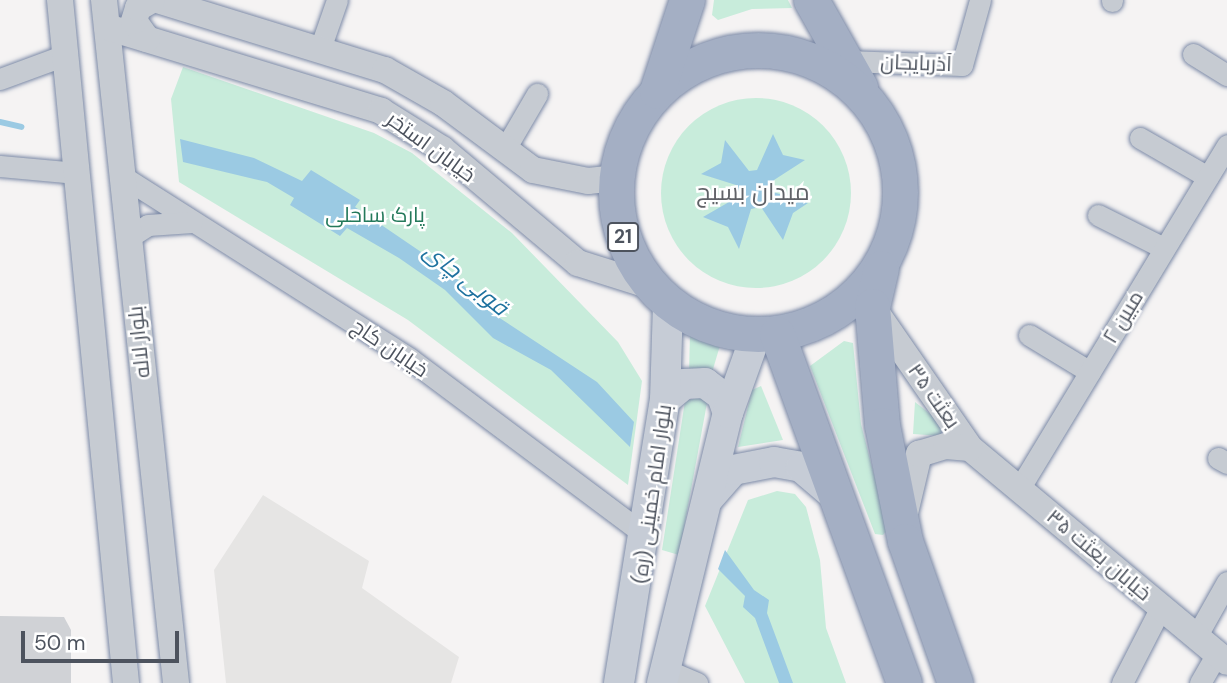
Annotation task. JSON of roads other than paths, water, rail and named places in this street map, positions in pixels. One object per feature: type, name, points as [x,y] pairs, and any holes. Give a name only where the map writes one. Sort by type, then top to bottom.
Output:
[{"type":"highway","name":"21","points":[[659,294],[620,228],[615,178],[629,131],[657,91],[687,0]]},
{"type":"highway","name":"21","points":[[811,0],[893,148],[900,188],[896,229],[883,262],[872,306],[882,425],[904,535],[955,683]]},
{"type":"highway","name":"21","points":[[657,91],[709,58],[770,51],[829,69],[874,111]]},
{"type":"highway","name":"21","points":[[766,334],[835,312],[883,262]]},
{"type":"highway","points":[[659,294],[709,326],[766,334],[835,496],[904,683]]},
{"type":"highway","points":[[857,556],[881,559],[904,535]]},
{"type":"main road","name":"بلوار امام خمینی (ره)","points":[[619,683],[647,536],[665,400],[659,294]]},
{"type":"main road","points":[[664,676],[728,413],[766,334]]},
{"type":"main road","points":[[665,400],[684,384],[705,383],[722,396],[728,413]]},
{"type":"main road","points":[[709,498],[733,470],[774,461],[801,467],[824,480],[835,496]]},
{"type":"street","points":[[60,0],[126,683]]},
{"type":"street","name":"بلوار لاله","points":[[104,0],[176,683]]},
{"type":"street","points":[[148,38],[134,21],[138,9],[155,0]]},
{"type":"street","name":"خیابان استخر","points":[[155,0],[321,46],[410,83],[505,149],[553,177],[615,178]]},
{"type":"street","points":[[321,46],[337,0]]},
{"type":"street","name":"آذربایجان","points":[[845,61],[962,65],[980,0]]},
{"type":"street","name":"خیابان استخر","points":[[107,27],[381,111],[442,149],[578,263],[659,294]]},
{"type":"street","points":[[1193,54],[1227,75]]},
{"type":"street","points":[[0,79],[65,55]]},
{"type":"street","points":[[505,149],[537,94]]},
{"type":"street","points":[[1140,138],[1208,177]]},
{"type":"street","name":"مبین ۲","points":[[1019,489],[1227,145]]},
{"type":"street","points":[[0,166],[77,173]]},
{"type":"street","name":"خیابان کاج","points":[[122,176],[410,359],[647,536]]},
{"type":"street","points":[[1098,215],[1164,248]]},
{"type":"street","points":[[128,238],[148,225],[192,222]]},
{"type":"street","name":"بعثت ۳۵","points":[[872,306],[970,448]]},
{"type":"street","points":[[1029,335],[1090,372]]},
{"type":"street","name":"بعثت ۳۵","points":[[904,535],[919,454],[946,446],[970,448]]},
{"type":"street","name":"خیابان بعثت ۳۵","points":[[970,448],[1222,658]]},
{"type":"street","points":[[1196,636],[1227,582]]},
{"type":"street","points":[[1122,683],[1161,607]]},
{"type":"street","points":[[1200,683],[1222,658]]},
{"type":"street","points":[[664,676],[697,683]]},
{"type":"water","points":[[773,134],[783,155],[805,160],[774,180],[773,192],[808,203],[793,213],[783,240],[761,207],[751,209],[739,249],[728,227],[703,217],[736,198],[736,185],[701,174],[721,163],[725,140],[749,171],[757,170]]},
{"type":"water","name":"قوبی چای","points":[[180,139],[254,158],[302,181],[311,170],[360,200],[355,207],[449,271],[489,311],[597,382],[634,422],[630,447],[551,370],[493,338],[445,290],[399,258],[347,228],[340,236],[290,205],[294,198],[267,182],[183,162]]},
{"type":"water","points":[[725,550],[754,590],[769,600],[767,613],[793,683],[779,683],[755,618],[743,607],[745,596],[718,569]]},
{"type":"waterway","name":"قوبی چای","points":[[0,122],[21,127]]},
{"type":"district","name":"میدان بسیج","points":[[753,192]]},
{"type":"park label","name":"پارک ساحلی","points":[[375,215]]}]
